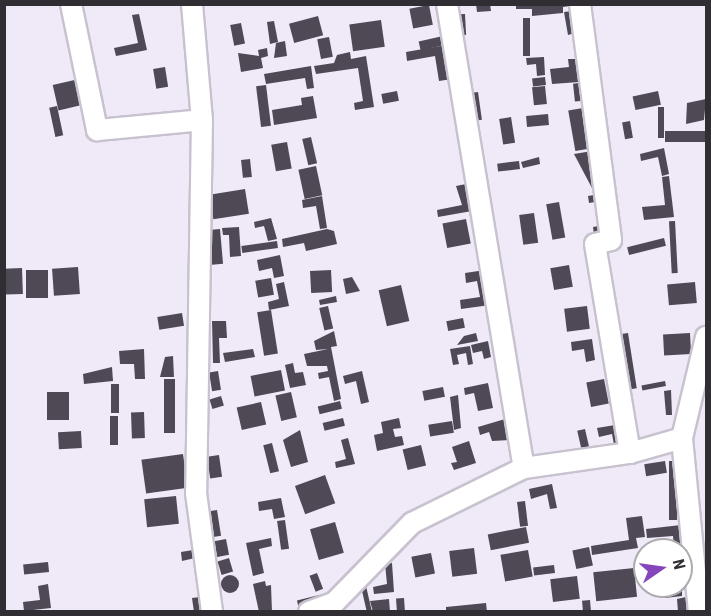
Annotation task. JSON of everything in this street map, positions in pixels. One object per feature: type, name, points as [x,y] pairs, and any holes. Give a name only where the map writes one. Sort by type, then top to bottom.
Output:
[{"type":"street","points":[[71,4],[97,130],[202,120]]},
{"type":"street","points":[[192,4],[202,120],[196,493],[212,612]]},
{"type":"street","points":[[447,4],[524,468]]},
{"type":"street","points":[[579,4],[611,240],[595,244],[630,453]]},
{"type":"street","points":[[699,612],[682,438],[706,337]]},
{"type":"street","points":[[309,612],[334,603],[412,523],[524,468],[630,453],[682,438]]},
{"type":"building","points":[[476,4],[490,4],[491,11],[477,12]]},
{"type":"building","points":[[516,4],[570,4],[570,6],[563,7],[563,13],[532,16],[532,9],[516,9]]},
{"type":"building","points":[[429,5],[433,25],[413,28],[409,9]]},
{"type":"building","points":[[572,11],[575,33],[568,35],[564,12]]},
{"type":"building","points":[[139,14],[147,50],[116,56],[114,48],[138,43],[132,15]]},
{"type":"building","points":[[465,14],[466,35],[455,36],[454,15]]},
{"type":"building","points":[[318,16],[323,35],[294,43],[289,24]]},
{"type":"building","points":[[523,18],[530,18],[530,56],[523,56]]},
{"type":"building","points":[[381,20],[385,47],[353,51],[349,24]]},
{"type":"building","points":[[274,21],[278,42],[270,44],[267,22]]},
{"type":"building","points":[[241,23],[245,44],[234,46],[230,25]]},
{"type":"building","points":[[443,36],[445,45],[421,50],[419,42]]},
{"type":"building","points":[[329,37],[333,57],[321,59],[317,39]]},
{"type":"building","points":[[285,41],[287,56],[274,58],[276,43]]},
{"type":"building","points":[[446,45],[452,79],[439,81],[435,56],[407,61],[406,52]]},
{"type":"building","points":[[267,48],[268,56],[261,58],[263,68],[241,72],[238,53],[259,56],[258,50]]},
{"type":"building","points":[[350,52],[351,59],[366,56],[374,107],[355,110],[354,103],[363,101],[358,68],[316,74],[314,66],[334,63],[337,55]]},
{"type":"building","points":[[544,57],[545,75],[537,76],[536,64],[527,65],[526,58]]},
{"type":"building","points":[[568,59],[577,59],[579,82],[552,84],[550,69],[569,67]]},
{"type":"building","points":[[311,66],[314,88],[307,89],[305,78],[266,84],[264,74]]},
{"type":"building","points":[[165,67],[168,87],[156,89],[153,69]]},
{"type":"building","points":[[545,77],[546,85],[533,87],[532,79]]},
{"type":"building","points":[[79,79],[85,104],[59,110],[53,85]]},
{"type":"building","points":[[579,83],[581,101],[575,102],[573,84]]},
{"type":"building","points":[[266,85],[271,126],[261,127],[256,86]]},
{"type":"building","points":[[545,86],[547,104],[534,105],[532,87]]},
{"type":"building","points":[[397,91],[399,101],[383,104],[381,94]]},
{"type":"building","points":[[658,91],[661,105],[635,110],[633,96]]},
{"type":"building","points":[[478,92],[482,120],[469,122],[465,94]]},
{"type":"building","points":[[313,96],[317,118],[274,125],[272,110],[302,105],[301,98]]},
{"type":"building","points":[[706,99],[704,120],[686,124],[687,103]]},
{"type":"building","points":[[57,106],[63,135],[55,137],[49,108]]},
{"type":"building","points":[[658,107],[664,107],[664,138],[658,138]]},
{"type":"building","points":[[583,108],[590,148],[575,151],[568,111]]},
{"type":"building","points":[[548,114],[549,125],[527,127],[526,116]]},
{"type":"building","points":[[511,117],[515,143],[503,145],[499,119]]},
{"type":"building","points":[[630,121],[633,138],[625,139],[622,122]]},
{"type":"building","points":[[665,131],[706,131],[706,142],[665,142]]},
{"type":"building","points":[[311,137],[317,163],[308,165],[302,139]]},
{"type":"building","points":[[287,142],[292,169],[276,171],[271,145]]},
{"type":"building","points":[[664,148],[669,174],[662,176],[658,157],[641,161],[640,154]]},
{"type":"building","points":[[592,151],[599,189],[593,190],[574,154]]},
{"type":"building","points":[[539,157],[540,164],[523,168],[521,162]]},
{"type":"building","points":[[250,159],[252,177],[243,178],[241,160]]},
{"type":"building","points":[[519,161],[520,169],[498,172],[497,164]]},
{"type":"building","points":[[316,166],[322,195],[305,199],[298,170]]},
{"type":"building","points":[[669,176],[674,217],[644,220],[642,207],[665,205],[662,177]]},
{"type":"building","points":[[471,183],[472,211],[438,217],[437,210],[462,205],[456,186]]},
{"type":"building","points":[[245,189],[249,214],[213,219],[209,195]]},
{"type":"building","points":[[600,194],[606,233],[594,235],[593,227],[599,226],[595,202],[589,203],[588,196]]},
{"type":"building","points":[[322,196],[327,228],[320,229],[316,206],[303,208],[302,200]]},
{"type":"building","points":[[559,202],[565,237],[552,240],[546,204]]},
{"type":"building","points":[[534,213],[538,243],[523,245],[519,215]]},
{"type":"building","points":[[271,218],[277,239],[268,241],[264,226],[255,228],[254,222]]},
{"type":"building","points":[[466,219],[471,244],[447,248],[442,224]]},
{"type":"building","points":[[669,221],[675,221],[678,273],[672,273]]},
{"type":"building","points":[[239,227],[241,256],[230,257],[229,235],[223,235],[222,228]]},
{"type":"building","points":[[220,229],[223,264],[212,265],[209,230]]},
{"type":"building","points":[[327,229],[334,231],[337,244],[306,251],[304,243],[283,247],[282,239]]},
{"type":"building","points":[[664,238],[666,246],[629,255],[627,247]]},
{"type":"building","points":[[277,241],[278,248],[242,253],[241,246]]},
{"type":"building","points":[[280,255],[284,276],[274,278],[272,268],[259,271],[257,260]]},
{"type":"building","points":[[569,265],[573,287],[554,290],[550,268]]},
{"type":"building","points":[[78,267],[80,294],[54,296],[52,269]]},
{"type":"building","points":[[22,268],[23,294],[5,295],[4,269]]},
{"type":"building","points":[[26,270],[48,270],[48,298],[26,298]]},
{"type":"building","points":[[331,270],[332,292],[311,293],[310,271]]},
{"type":"building","points":[[485,270],[490,305],[461,309],[460,300],[480,297],[477,281],[466,283],[465,273]]},
{"type":"building","points":[[352,277],[360,291],[346,294],[343,279]]},
{"type":"building","points":[[271,278],[274,295],[258,298],[255,281]]},
{"type":"building","points":[[284,282],[289,306],[269,310],[268,302],[279,299],[276,284]]},
{"type":"building","points":[[695,282],[697,303],[669,305],[667,284]]},
{"type":"building","points":[[401,285],[409,321],[387,326],[379,290]]},
{"type":"building","points":[[336,296],[337,302],[320,305],[319,300]]},
{"type":"building","points":[[328,306],[333,328],[324,330],[319,308]]},
{"type":"building","points":[[587,306],[590,329],[567,332],[564,309]]},
{"type":"building","points":[[271,310],[278,353],[264,356],[257,312]]},
{"type":"building","points":[[182,313],[184,326],[159,330],[157,317]]},
{"type":"building","points":[[463,318],[465,328],[448,331],[446,321]]},
{"type":"building","points":[[212,321],[226,321],[227,338],[219,338],[220,363],[213,363]]},
{"type":"building","points":[[334,331],[337,346],[331,347],[341,399],[334,401],[329,377],[319,379],[318,373],[328,371],[327,366],[307,366],[304,354],[328,349],[316,350],[314,341]]},
{"type":"building","points":[[476,333],[478,341],[457,345],[464,336]]},
{"type":"building","points":[[628,333],[637,388],[629,390],[620,334]]},
{"type":"building","points":[[690,333],[691,354],[664,355],[663,334]]},
{"type":"building","points":[[592,339],[595,360],[586,362],[584,349],[572,351],[571,342]]},
{"type":"building","points":[[488,341],[491,357],[484,359],[482,351],[473,353],[471,345]]},
{"type":"building","points":[[470,346],[473,364],[468,365],[466,353],[457,355],[459,364],[453,365],[450,349]]},
{"type":"building","points":[[144,349],[145,379],[135,379],[134,364],[120,364],[119,351]]},
{"type":"building","points":[[253,349],[255,357],[225,362],[223,353]]},
{"type":"building","points":[[173,356],[174,377],[160,377],[165,357]]},
{"type":"building","points":[[293,363],[295,373],[303,372],[306,385],[290,388],[285,365]]},
{"type":"building","points":[[112,367],[113,381],[84,384],[83,374]]},
{"type":"building","points":[[281,370],[285,391],[255,397],[251,376]]},
{"type":"building","points":[[218,371],[221,390],[212,391],[209,372]]},
{"type":"building","points":[[362,371],[369,402],[361,404],[356,381],[345,384],[343,376]]},
{"type":"building","points":[[164,379],[175,379],[175,433],[164,433]]},
{"type":"building","points":[[604,379],[609,404],[591,407],[586,382]]},
{"type":"building","points":[[665,381],[666,386],[642,390],[641,386]]},
{"type":"building","points":[[488,383],[493,408],[478,411],[474,393],[465,395],[464,388]]},
{"type":"building","points":[[111,384],[119,384],[119,413],[111,413]]},
{"type":"building","points":[[443,387],[445,397],[424,401],[422,391]]},
{"type":"building","points":[[671,390],[672,415],[666,415],[664,391]]},
{"type":"building","points":[[47,392],[69,392],[69,420],[47,420]]},
{"type":"building","points":[[291,392],[297,417],[281,421],[275,396]]},
{"type":"building","points":[[458,395],[461,428],[454,430],[450,397]]},
{"type":"building","points":[[221,396],[224,406],[212,409],[210,400]]},
{"type":"building","points":[[340,401],[342,409],[320,414],[318,407]]},
{"type":"building","points":[[261,402],[266,424],[242,430],[237,408]]},
{"type":"building","points":[[131,412],[144,412],[145,438],[132,438]]},
{"type":"building","points":[[110,416],[118,416],[118,445],[110,445]]},
{"type":"building","points":[[343,418],[345,426],[325,431],[323,423]]},
{"type":"building","points":[[399,418],[401,428],[393,429],[395,437],[402,436],[404,445],[377,451],[374,435],[383,433],[381,422]]},
{"type":"building","points":[[505,419],[512,440],[492,441],[489,432],[480,435],[478,427]]},
{"type":"building","points":[[452,421],[454,433],[430,437],[428,425]]},
{"type":"building","points":[[621,424],[625,448],[615,450],[612,434],[599,437],[597,428]]},
{"type":"building","points":[[585,429],[590,450],[582,452],[577,431]]},
{"type":"building","points":[[300,430],[308,462],[291,467],[283,440]]},
{"type":"building","points":[[81,431],[82,448],[59,449],[58,432]]},
{"type":"building","points":[[348,438],[355,464],[336,468],[335,462],[346,459],[341,440]]},
{"type":"building","points":[[469,441],[476,463],[454,470],[451,463],[457,462],[452,447]]},
{"type":"building","points":[[272,443],[279,471],[270,473],[263,445]]},
{"type":"building","points":[[421,445],[426,465],[408,470],[403,450]]},
{"type":"building","points":[[183,454],[188,488],[146,494],[141,460]]},
{"type":"building","points":[[219,455],[222,477],[210,478],[207,457]]},
{"type":"building","points":[[665,461],[667,473],[646,476],[644,464]]},
{"type":"building","points":[[669,461],[677,461],[677,520],[669,520]]},
{"type":"building","points":[[325,475],[335,503],[305,514],[295,486]]},
{"type":"building","points":[[552,484],[557,508],[550,509],[547,494],[531,499],[529,489]]},
{"type":"building","points":[[176,496],[179,524],[147,527],[144,499]]},
{"type":"building","points":[[281,498],[285,517],[274,519],[272,509],[259,511],[258,502]]},
{"type":"building","points":[[525,501],[528,526],[520,527],[517,502]]},
{"type":"building","points":[[217,510],[221,536],[210,537],[206,512]]},
{"type":"building","points":[[642,516],[645,537],[633,538],[633,549],[592,555],[591,546],[629,540],[626,518]]},
{"type":"building","points":[[285,520],[289,549],[281,550],[277,521]]},
{"type":"building","points":[[335,522],[344,553],[319,560],[310,529]]},
{"type":"building","points":[[681,525],[682,538],[673,538],[673,536],[647,538],[646,529]]},
{"type":"building","points":[[526,527],[529,543],[491,550],[488,534]]},
{"type":"building","points":[[271,538],[272,546],[259,549],[264,573],[253,576],[246,543]]},
{"type":"building","points":[[226,539],[229,555],[217,557],[214,541]]},
{"type":"building","points":[[589,547],[593,566],[576,569],[572,551]]},
{"type":"building","points":[[474,548],[477,574],[452,577],[449,551]]},
{"type":"building","points":[[193,550],[195,558],[182,561],[181,552]]},
{"type":"building","points":[[528,550],[533,577],[505,581],[500,555]]},
{"type":"building","points":[[431,553],[435,574],[415,577],[411,557]]},
{"type":"building","points":[[229,558],[233,571],[222,575],[218,562]]},
{"type":"building","points":[[48,562],[49,572],[24,575],[23,565]]},
{"type":"building","points":[[392,563],[394,592],[374,594],[373,587],[387,584],[385,564]]},
{"type":"building","points":[[554,565],[555,573],[534,575],[533,568]]},
{"type":"building","points":[[633,568],[633,597],[596,601],[593,572]]},
{"type":"building","points":[[317,573],[323,589],[316,592],[310,576]]},
{"type":"building","points":[[230,575],[236,578],[239,584],[236,590],[230,593],[224,590],[221,584],[224,578]]},
{"type":"building","points":[[577,576],[580,599],[553,602],[550,579]]},
{"type":"building","points":[[265,581],[266,586],[271,585],[272,612],[259,612],[253,584]]},
{"type":"building","points":[[48,584],[51,608],[24,611],[23,602],[40,600],[38,586]]},
{"type":"building","points":[[366,586],[372,612],[367,612],[361,587]]},
{"type":"building","points":[[327,593],[329,601],[299,608],[297,600]]},
{"type":"building","points":[[200,597],[203,612],[194,612],[192,598]]},
{"type":"building","points":[[404,598],[405,612],[397,612],[396,599]]},
{"type":"building","points":[[686,598],[688,612],[678,612],[677,599]]},
{"type":"building","points":[[389,599],[390,612],[373,612],[370,601]]},
{"type":"building","points":[[590,600],[591,612],[583,612],[582,601]]},
{"type":"building","points":[[486,603],[487,612],[446,612],[446,607]]}]
